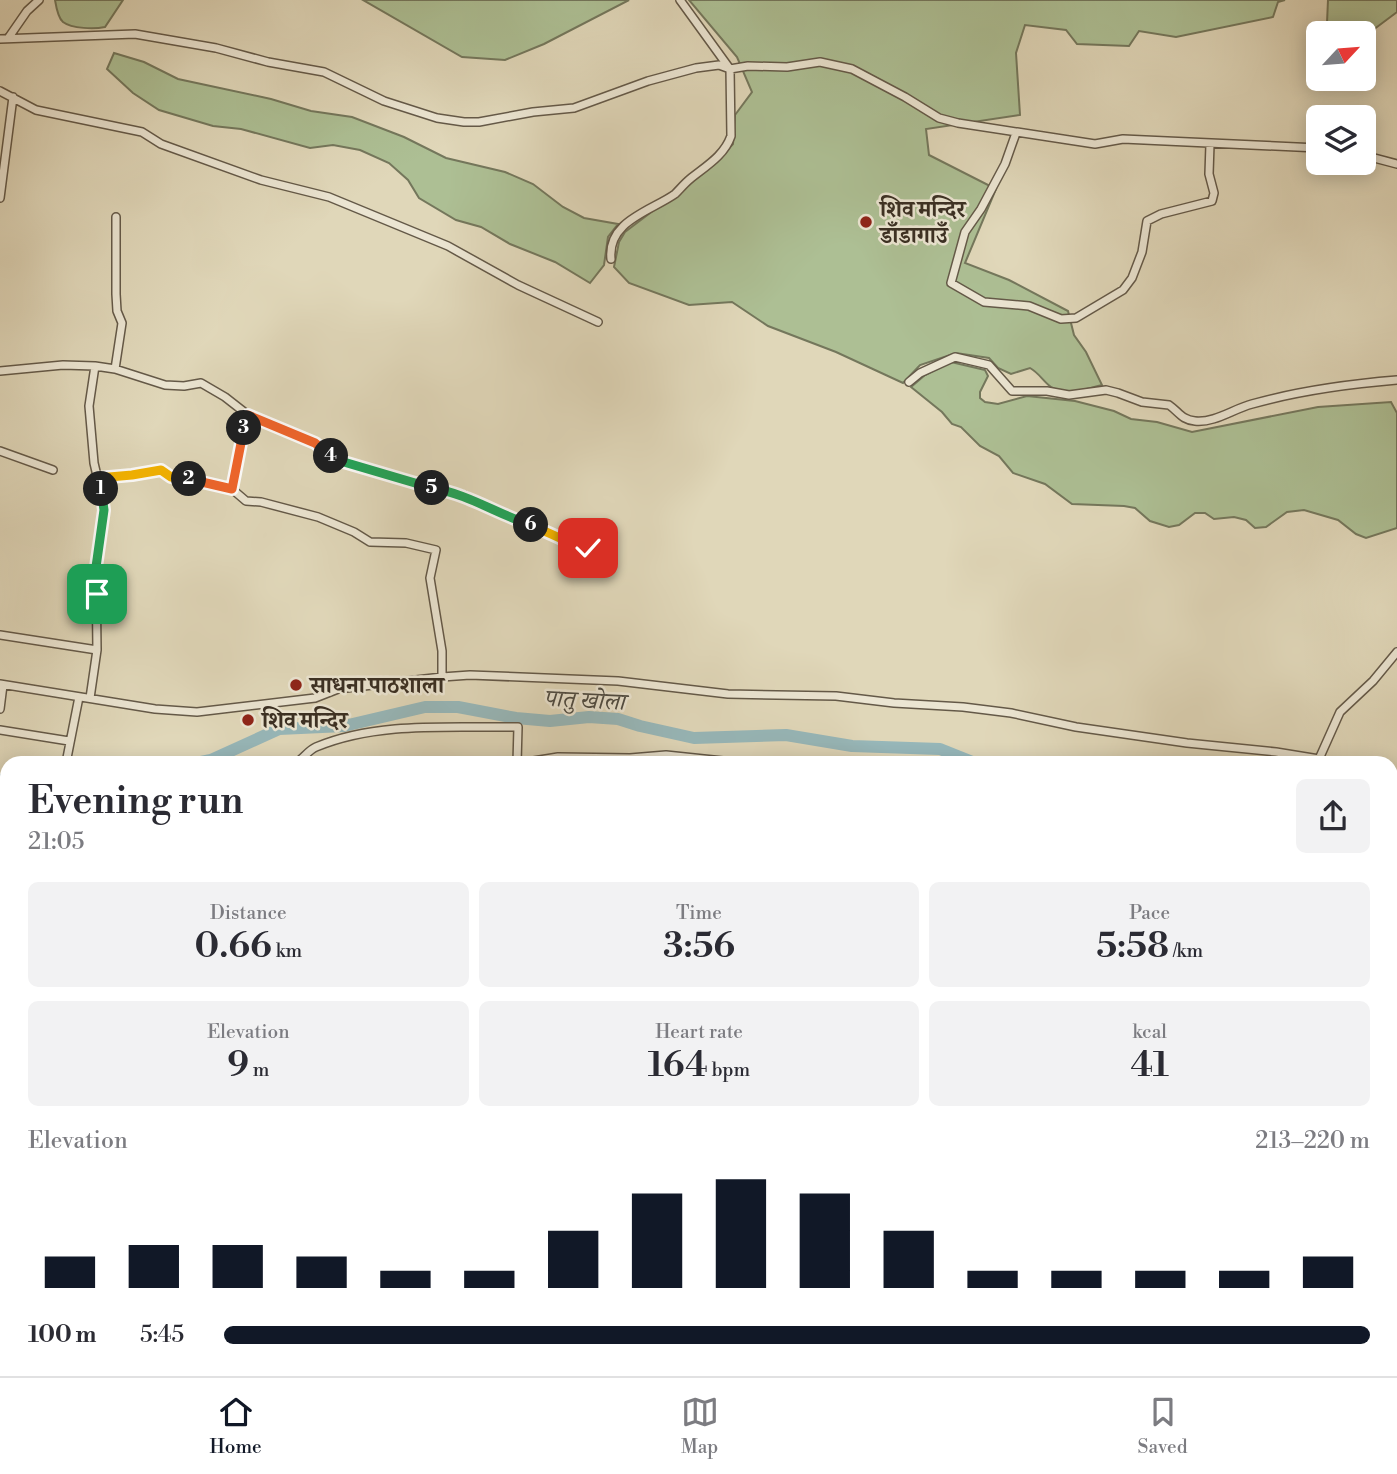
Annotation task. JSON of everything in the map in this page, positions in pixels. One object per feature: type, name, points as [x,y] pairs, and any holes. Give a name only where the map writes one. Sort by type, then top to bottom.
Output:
[{"type":"street","points":[[4,38],[39,0]]},
{"type":"street","points":[[611,259],[613,239],[622,228],[640,212],[674,194],[727,146],[731,136],[730,69],[680,0]]},
{"type":"street","points":[[4,38],[135,34],[216,48],[268,62],[324,72],[384,101],[437,118],[464,122],[574,108],[648,81],[695,68],[719,65],[730,69],[748,66],[787,67],[820,62],[852,69],[939,118],[1016,133],[1095,144],[1123,139],[1306,148]]},
{"type":"street","points":[[0,91],[36,110],[142,132],[161,144],[261,180],[329,197],[448,246],[518,285],[598,322]]},
{"type":"street","points":[[0,198],[13,97]]},
{"type":"street","points":[[1016,133],[1005,164],[981,209],[965,232],[951,283],[984,302],[1029,306],[1061,319],[1086,314],[1123,290],[1132,278],[1142,252],[1147,221],[1161,214],[1212,201],[1214,193],[1209,174],[1210,144]]},
{"type":"street","points":[[1376,158],[1397,164]]},
{"type":"street","points":[[115,369],[122,323],[117,311],[116,294],[116,217]]},
{"type":"street","points":[[909,382],[920,373],[955,357],[989,365],[1012,391],[1047,391],[1069,395],[1106,390],[1142,402],[1169,405],[1180,417],[1195,421],[1212,421],[1224,413],[1247,405],[1310,391],[1397,380]]},
{"type":"street","points":[[0,371],[63,365],[95,366],[115,369],[165,385],[201,383],[248,415],[315,443],[337,460],[423,486],[464,495],[511,519],[588,548]]},
{"type":"street","points":[[90,698],[97,650],[96,567],[104,510],[89,407],[95,366]]},
{"type":"street","points":[[232,489],[248,415]]},
{"type":"street","points":[[0,452],[52,470]]},
{"type":"street","points":[[98,478],[161,470],[171,477],[195,479],[232,489],[246,501],[261,502],[318,517],[370,542],[406,544],[436,550],[430,578],[442,651],[442,677]]},
{"type":"street","points":[[0,635],[97,650]]},
{"type":"street","points":[[1320,756],[1340,712],[1373,681],[1397,652]]},
{"type":"street","points":[[0,709],[1,685],[155,709],[197,712],[315,698],[338,689],[470,675],[618,681],[728,694],[836,696],[963,707],[1011,713],[1076,727],[1295,756]]},
{"type":"street","points":[[67,756],[79,697]]},
{"type":"street","points":[[303,756],[309,751],[352,734],[401,729],[518,727],[519,756]]},
{"type":"street","points":[[0,730],[69,741]]},
{"type":"street","points":[[654,756],[676,756]]},
{"type":"green space","points":[[55,0],[123,0],[105,27],[90,28],[63,22]]},
{"type":"green space","points":[[363,0],[629,0],[544,44],[505,60],[462,57]]},
{"type":"green space","points":[[689,0],[1285,0],[1278,2],[1273,17],[1176,37],[1139,31],[1129,46],[1077,44],[1066,30],[1025,25],[1016,53],[1020,115],[926,129],[929,155],[996,189],[965,263],[1009,280],[1068,311],[1074,335],[1086,352],[1102,385],[1063,391],[1051,387],[1030,368],[1011,374],[998,368],[989,358],[956,353],[920,365],[903,383],[836,352],[768,326],[732,302],[689,305],[629,283],[614,267],[619,242],[625,232],[712,166],[733,144],[735,115],[752,92],[737,57]]},
{"type":"green space","points":[[1328,0],[1397,0],[1397,12],[1376,28],[1376,21],[1327,21]]},
{"type":"green space","points":[[114,53],[144,62],[178,79],[271,99],[311,111],[352,117],[404,137],[446,158],[505,172],[533,184],[563,207],[584,218],[618,224],[608,237],[604,265],[590,283],[555,262],[510,244],[481,227],[456,220],[419,198],[408,180],[389,163],[360,150],[333,145],[310,148],[241,129],[213,126],[159,110],[133,93],[107,69]]},
{"type":"green space","points":[[951,362],[985,370],[988,376],[980,398],[985,402],[998,404],[1027,396],[1075,401],[1114,411],[1131,419],[1157,422],[1192,432],[1318,407],[1391,402],[1397,413],[1397,528],[1366,538],[1338,520],[1304,510],[1287,512],[1266,527],[1255,528],[1246,520],[1234,517],[1214,519],[1205,513],[1195,513],[1179,525],[1169,527],[1150,521],[1135,508],[1072,504],[1045,484],[1013,473],[999,456],[980,446],[911,387],[925,375]]},
{"type":"waterway","name":"पातु खोला","points":[[220,756],[279,729],[344,726],[425,707],[458,707],[516,718],[550,721],[589,717],[618,719],[694,738],[786,735],[852,746],[940,749],[958,756]]},
{"type":"place","name":"शिव मन्दिर डाँडागाउँ","points":[[866,222]]},
{"type":"place","name":"साधना पाठशाला","points":[[296,685]]},
{"type":"place","name":"शिव मन्दिर","points":[[248,720]]},
{"type":"route","points":[[97,594],[96,567],[104,510],[98,478],[161,470],[171,477],[195,479],[232,489],[248,415],[315,443],[337,460],[423,486],[464,495],[511,519],[588,548]]}]
